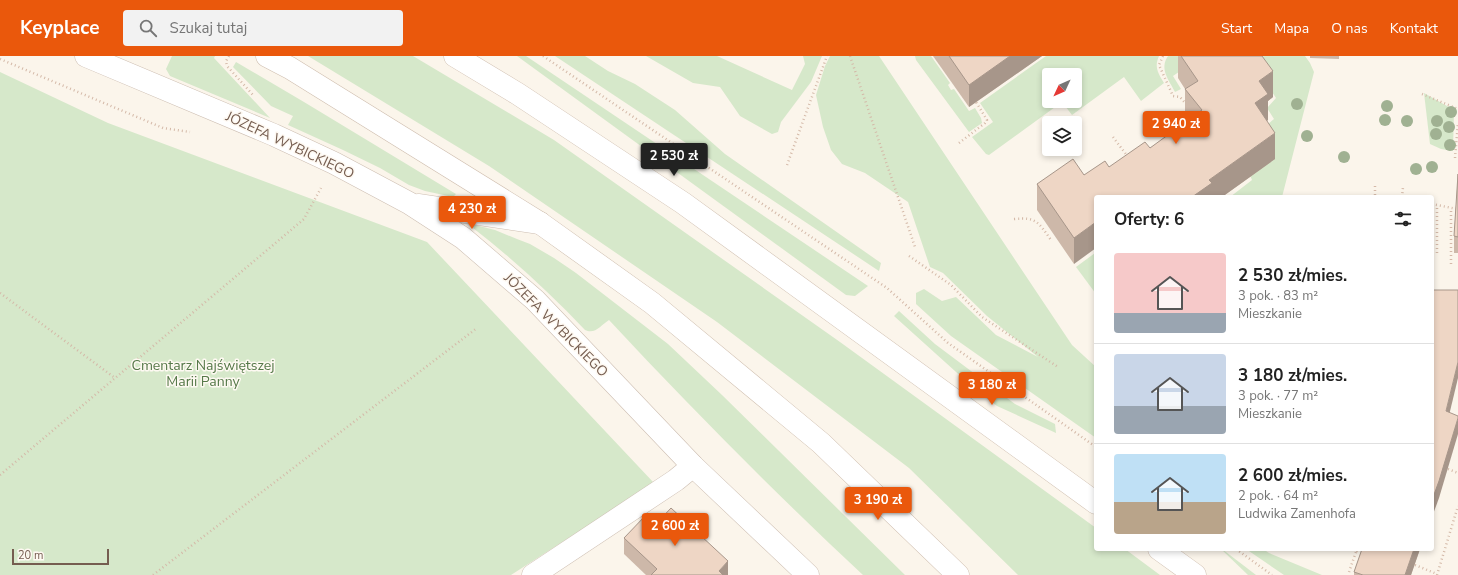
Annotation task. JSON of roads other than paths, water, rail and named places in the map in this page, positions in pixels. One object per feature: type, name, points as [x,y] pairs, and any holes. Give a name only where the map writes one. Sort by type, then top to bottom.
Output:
[{"type":"main road","name":"JÓZEFA WYBICKIEGO","points":[[86,56],[274,135],[334,163],[409,204],[463,238],[535,300],[693,466],[808,575]]},
{"type":"main road","points":[[267,56],[290,68],[540,223],[652,303],[815,438],[958,575]]},
{"type":"main road","points":[[455,56],[518,94],[682,203],[1094,502]]},
{"type":"main road","points":[[409,204],[540,223]]},
{"type":"main road","points":[[533,575],[676,480],[693,466]]},
{"type":"main road","points":[[1162,551],[1195,575]]},
{"type":"park label","name":"Cmentarz Najświętszej Marii Panny","points":[[203,374]]}]
